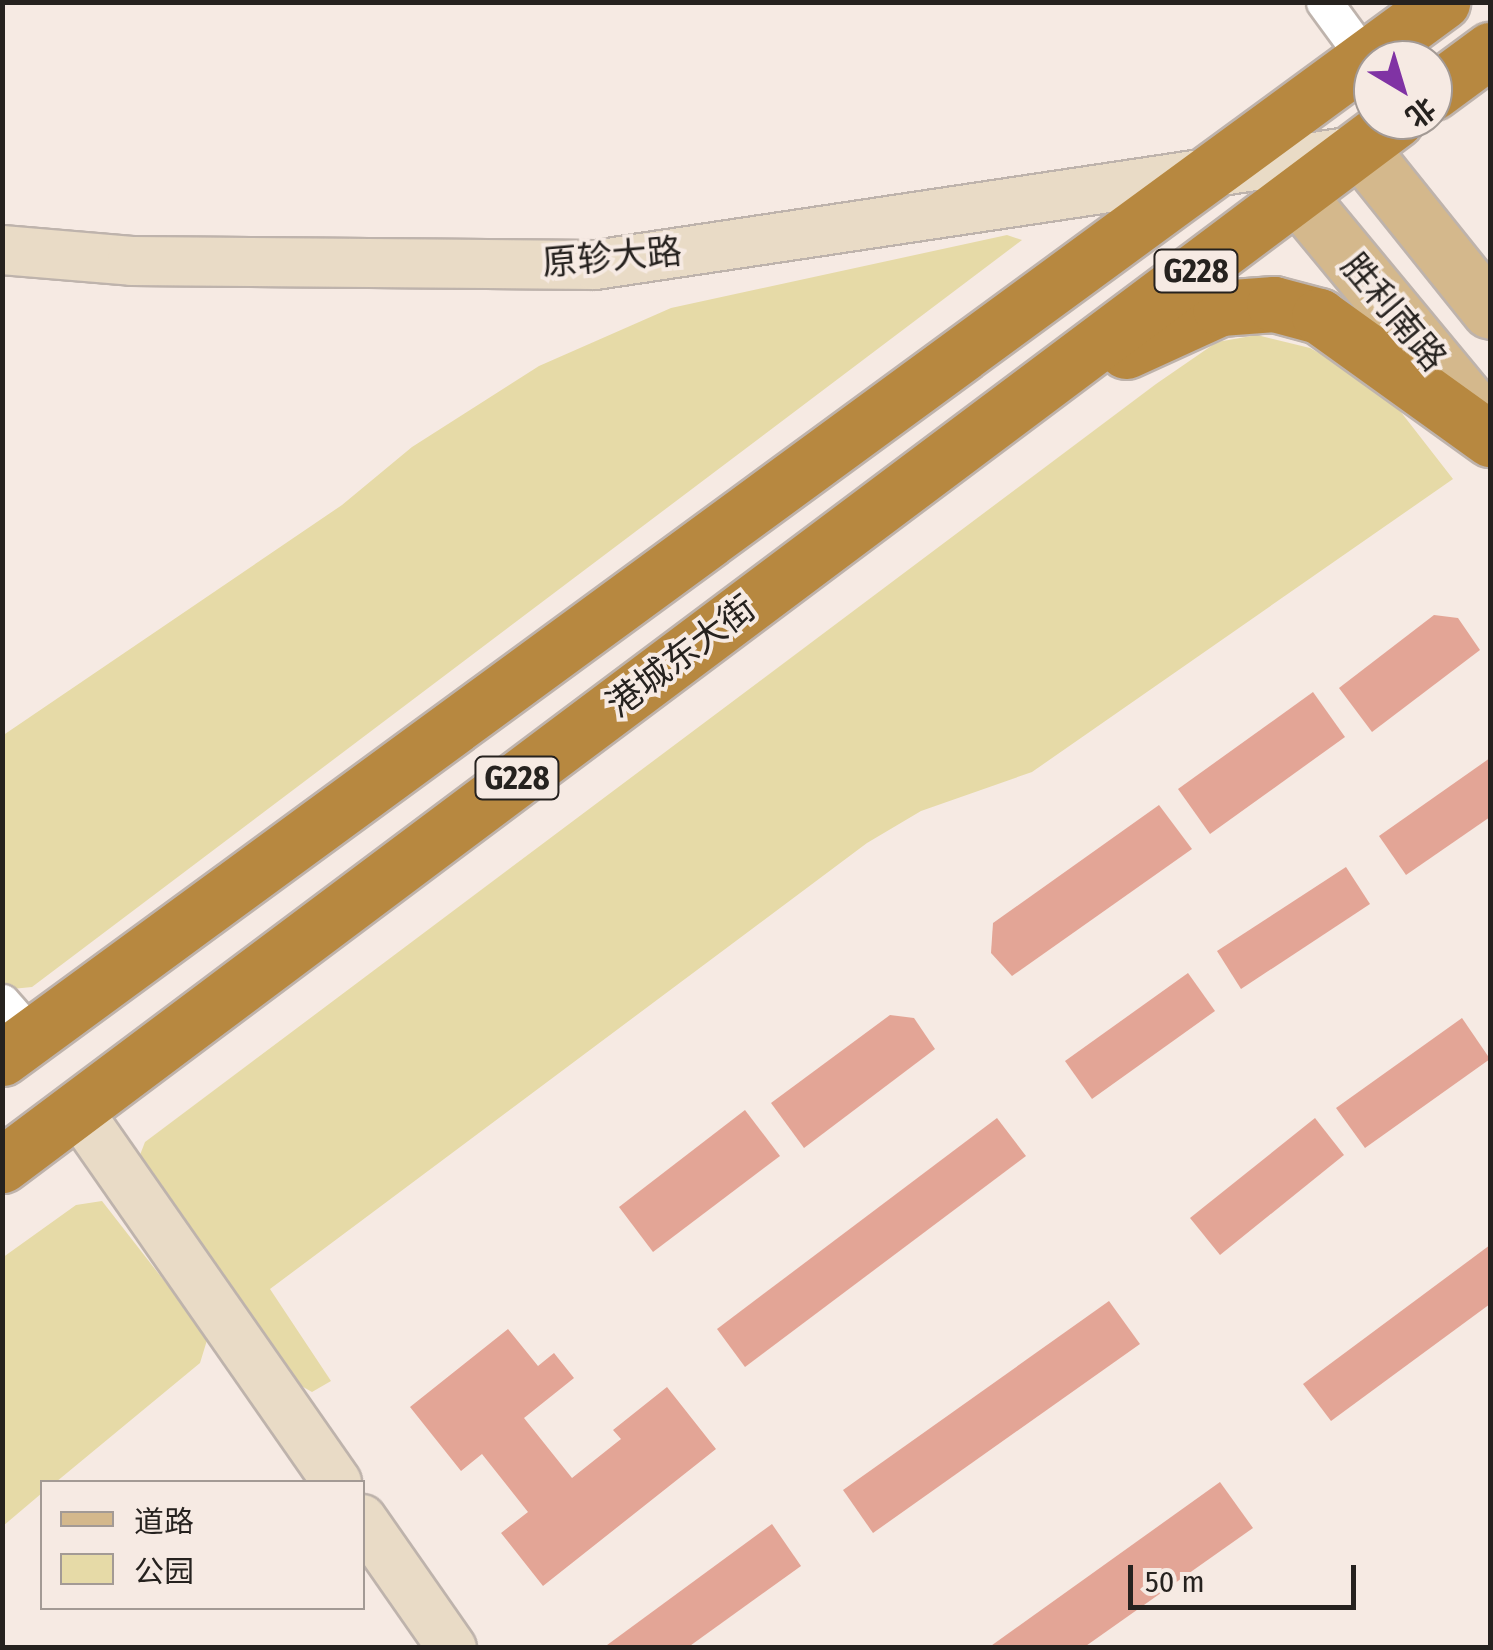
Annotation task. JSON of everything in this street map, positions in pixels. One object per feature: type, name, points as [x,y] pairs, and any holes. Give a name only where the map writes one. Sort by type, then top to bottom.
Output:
[{"type":"highway","points":[[1397,40],[1442,2]]},
{"type":"highway","points":[[1453,77],[1490,50]]},
{"type":"highway","points":[[12,1032],[1216,168],[1353,74]]},
{"type":"highway","name":"港城东大街","points":[[2,1165],[1371,140]]},
{"type":"highway","points":[[1032,393],[1220,308],[1274,304],[1319,316],[1490,439]]},
{"type":"main road","points":[[1381,140],[1490,312]]},
{"type":"main road","name":"胜利南路","points":[[1297,195],[1490,428]]},
{"type":"street","points":[[1324,2],[1353,41]]},
{"type":"street","name":"原轸大路","points":[[2,250],[132,261],[595,266],[1216,168],[1353,140]]},
{"type":"street","points":[[76,1108],[336,1480]]},
{"type":"street","points":[[365,1523],[452,1648]]},
{"type":"green space","points":[[1007,235],[1022,240],[32,987],[2,990],[2,736],[342,505],[412,447],[539,366],[671,308]]},
{"type":"green space","points":[[1257,335],[1310,348],[1383,389],[1453,479],[1032,772],[921,811],[867,843],[270,1289],[331,1381],[312,1392],[282,1375],[138,1160],[145,1142],[1156,384],[1217,342]]},
{"type":"green space","points":[[102,1201],[208,1337],[200,1363],[58,1480],[40,1480],[40,1495],[3,1526],[2,1258],[76,1205]]},
{"type":"building","points":[[1434,615],[1458,618],[1480,650],[1372,732],[1339,688]]},
{"type":"building","points":[[1313,692],[1345,737],[1210,834],[1178,789]]},
{"type":"building","points":[[1490,758],[1490,817],[1406,875],[1379,836]]},
{"type":"building","points":[[1159,805],[1192,849],[1012,976],[991,953],[993,923]]},
{"type":"building","points":[[1346,867],[1370,904],[1241,989],[1217,951]]},
{"type":"building","points":[[1188,973],[1215,1011],[1092,1099],[1065,1061]]},
{"type":"building","points":[[890,1015],[914,1018],[935,1049],[804,1148],[771,1103]]},
{"type":"building","points":[[1462,1018],[1490,1059],[1365,1148],[1336,1108]]},
{"type":"building","points":[[745,1110],[780,1156],[653,1252],[619,1207]]},
{"type":"building","points":[[997,1118],[1026,1156],[745,1367],[717,1329]]},
{"type":"building","points":[[1315,1118],[1344,1155],[1220,1255],[1190,1218]]},
{"type":"building","points":[[1490,1245],[1490,1304],[1331,1421],[1303,1384]]},
{"type":"building","points":[[1109,1301],[1140,1344],[873,1533],[843,1490]]},
{"type":"building","points":[[508,1329],[538,1366],[554,1353],[574,1378],[524,1418],[572,1478],[621,1439],[613,1430],[667,1387],[716,1449],[543,1586],[501,1533],[528,1512],[482,1454],[461,1471],[410,1407]]},
{"type":"building","points":[[1220,1482],[1253,1528],[1083,1648],[988,1648]]},
{"type":"building","points":[[772,1524],[801,1566],[687,1648],[603,1648]]}]
